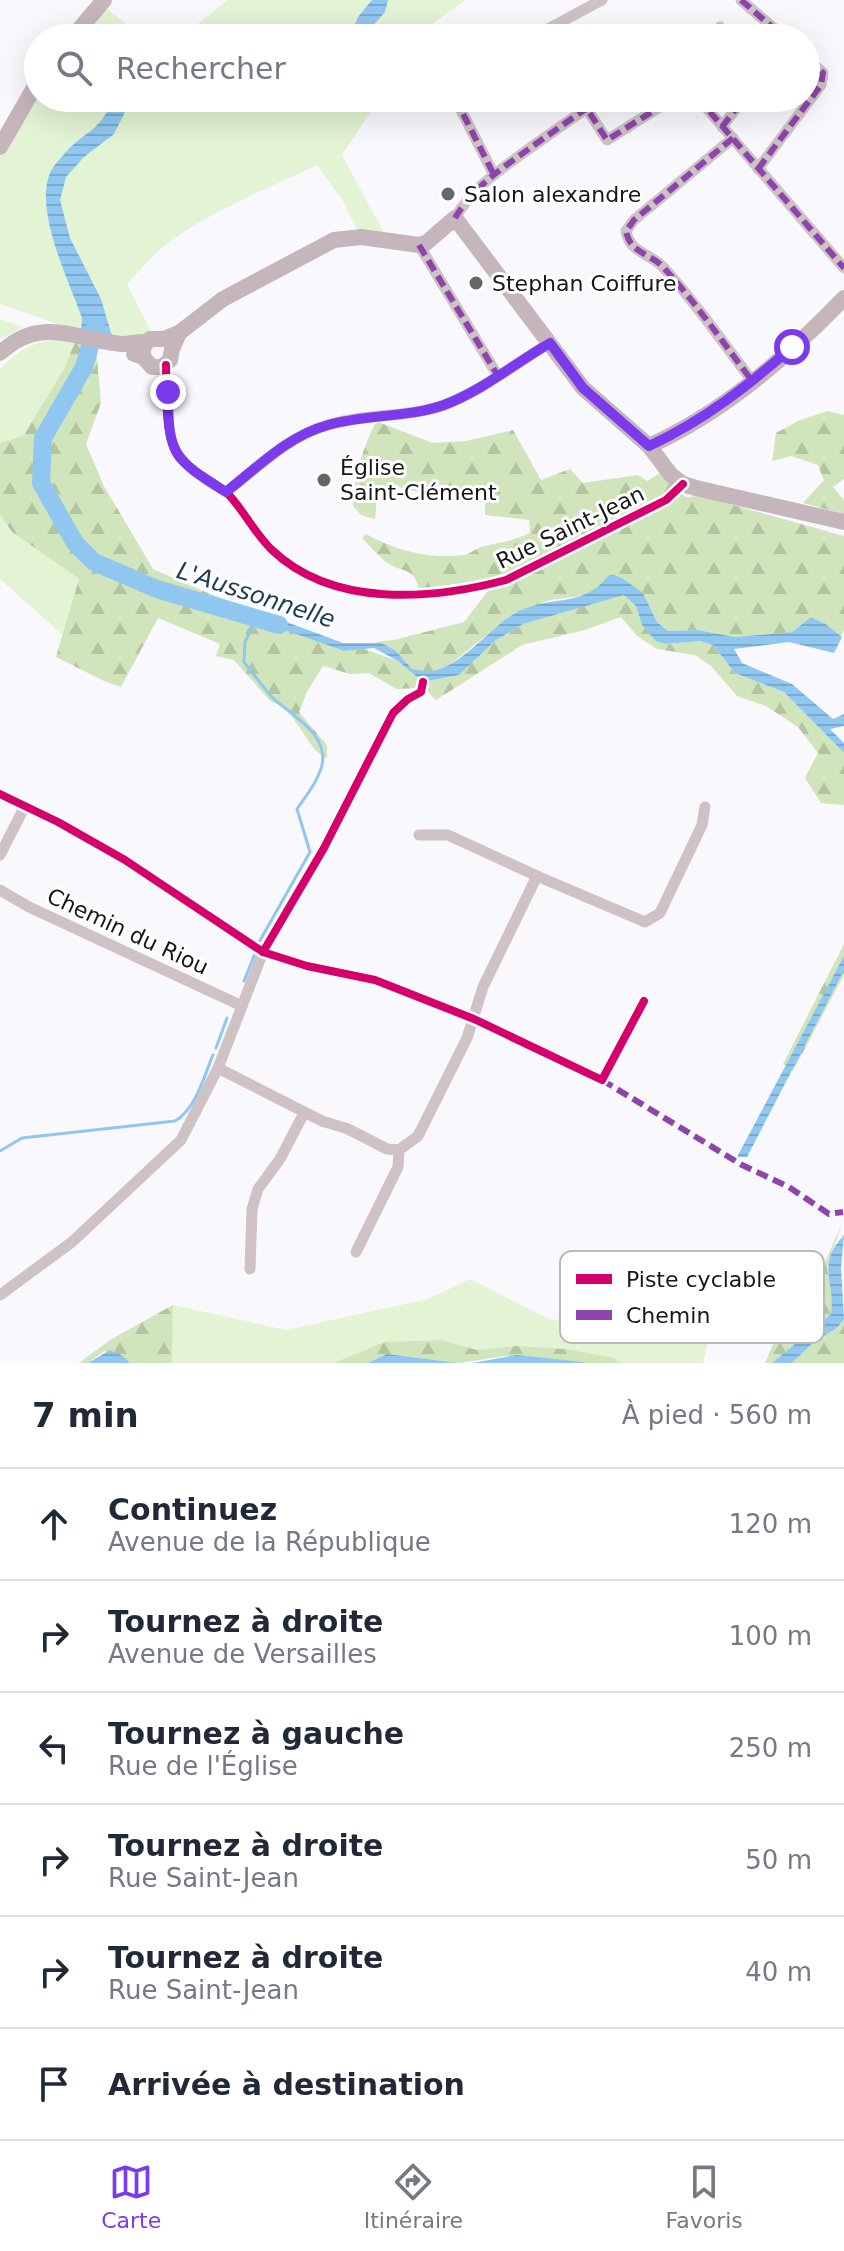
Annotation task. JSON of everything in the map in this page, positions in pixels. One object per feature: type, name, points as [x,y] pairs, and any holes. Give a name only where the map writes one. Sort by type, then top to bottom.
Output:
[{"type":"street","points":[[84,24],[104,0]]},
{"type":"street","points":[[563,24],[602,0]]},
{"type":"street","points":[[741,0],[769,24]]},
{"type":"street","points":[[0,147],[24,105]]},
{"type":"street","points":[[462,112],[494,175]]},
{"type":"street","points":[[144,350],[154,337],[172,340],[223,299],[334,240],[361,237],[419,245],[426,243],[455,218],[464,203],[494,175],[572,112]]},
{"type":"street","points":[[589,112],[607,140],[652,112]]},
{"type":"street","points":[[710,112],[844,268]]},
{"type":"street","points":[[722,127],[733,112]]},
{"type":"street","points":[[758,169],[801,112]]},
{"type":"street","points":[[733,138],[634,220],[627,227],[627,237],[639,253],[663,267],[753,382]]},
{"type":"street","points":[[455,218],[583,388],[649,446],[662,466],[683,484],[844,522]]},
{"type":"street","points":[[419,245],[498,376]]},
{"type":"street","points":[[649,446],[698,422],[753,382],[802,342],[844,298]]},
{"type":"street","points":[[0,353],[20,338],[55,331],[144,350]]},
{"type":"street","points":[[144,350],[152,367],[166,365],[172,355],[172,340]]},
{"type":"street","points":[[226,492],[269,456],[326,425],[422,412],[467,396],[550,343]]},
{"type":"street","name":"Rue Saint-Jean","points":[[166,365],[169,437],[174,452],[183,462],[226,492],[252,529],[286,561],[354,591],[395,597],[478,587],[506,580],[666,500],[683,484]]},
{"type":"street","points":[[0,794],[125,860],[259,950],[307,966],[375,980],[474,1019],[602,1080],[644,1001]]},
{"type":"street","points":[[0,855],[25,806]]},
{"type":"street","points":[[419,835],[448,835],[645,922],[660,913],[702,825],[705,807]]},
{"type":"street","points":[[218,1068],[304,1113],[348,1129],[387,1149],[399,1150],[418,1136],[474,1019],[483,987],[537,876]]},
{"type":"street","name":"Chemin du Riou","points":[[0,890],[29,907],[242,1006]]},
{"type":"street","points":[[0,1295],[72,1242],[181,1140],[218,1068],[259,950]]},
{"type":"street","points":[[250,1269],[252,1209],[258,1189],[280,1159],[304,1113]]},
{"type":"street","points":[[356,1252],[398,1167],[399,1150]]},
{"type":"green space","points":[[228,0],[465,0],[432,24],[198,24]]},
{"type":"green space","points":[[107,9],[126,24],[94,24]]},
{"type":"green space","points":[[26,112],[370,112],[342,155],[384,233],[357,230],[343,201],[317,165],[208,217],[153,256],[127,284],[151,331],[135,340],[66,327],[0,304],[0,157]]},
{"type":"green space","points":[[0,319],[23,327],[0,340]]},
{"type":"green space","points":[[59,339],[75,342],[64,369],[23,436],[0,443],[0,369],[26,348]]},
{"type":"green space","points":[[75,342],[96,347],[101,403],[86,444],[104,486],[153,569],[257,611],[254,618],[344,651],[364,649],[398,661],[419,677],[418,688],[396,689],[369,673],[350,674],[323,666],[299,712],[327,745],[327,759],[315,750],[286,708],[270,701],[234,660],[216,656],[220,644],[158,618],[121,687],[56,657],[79,579],[12,532],[0,515],[0,443],[23,436],[64,369]]},
{"type":"green space","points":[[827,411],[844,415],[844,479],[833,487],[844,500],[844,514],[803,503],[824,480],[818,465],[791,456],[772,461],[776,433]]},
{"type":"green space","points":[[378,422],[433,443],[466,441],[513,430],[541,480],[570,469],[583,483],[638,475],[647,481],[660,473],[674,484],[673,489],[686,497],[701,496],[844,536],[844,630],[841,636],[811,617],[792,632],[735,637],[698,630],[668,631],[657,622],[643,593],[607,577],[599,588],[588,595],[550,600],[514,613],[448,666],[434,672],[412,669],[395,650],[374,642],[464,622],[488,591],[486,580],[419,589],[414,576],[386,562],[362,538],[366,534],[389,545],[425,555],[464,555],[530,533],[529,520],[485,515],[485,503],[391,485],[382,489],[377,498],[375,519],[361,515],[353,506],[355,484],[366,445]]},
{"type":"green space","points":[[0,515],[12,532],[79,579],[64,636],[0,579]]},
{"type":"green space","points":[[624,594],[636,606],[642,625],[666,644],[700,641],[713,645],[735,673],[784,692],[844,753],[844,805],[821,803],[805,778],[818,753],[798,727],[766,706],[737,696],[711,666],[695,655],[657,649],[637,636],[621,617],[585,630],[522,645],[436,700],[427,691],[428,681],[459,675],[496,640],[523,624]]},
{"type":"green space","points":[[844,944],[844,975],[793,1071],[783,1064]]},
{"type":"green space","points":[[843,1221],[827,1267],[833,1302],[831,1314],[824,1320],[824,1265]]},
{"type":"green space","points":[[470,1279],[551,1320],[560,1319],[560,1343],[707,1343],[703,1363],[622,1363],[614,1358],[517,1346],[477,1350],[441,1340],[384,1342],[335,1363],[172,1363],[173,1305],[286,1330],[428,1299]]},
{"type":"green space","points":[[173,1305],[172,1363],[130,1363],[123,1356],[104,1351],[88,1363],[79,1363],[110,1340]]},
{"type":"green space","points":[[844,1319],[844,1363],[792,1363],[813,1343],[824,1343],[824,1336]]},
{"type":"green space","points":[[441,1340],[477,1350],[517,1346],[566,1349],[614,1358],[622,1363],[504,1356],[460,1363],[387,1354],[367,1363],[334,1363],[384,1342]]},
{"type":"green space","points":[[773,1343],[796,1343],[772,1363],[765,1363]]},
{"type":"water","points":[[372,0],[388,0],[385,12],[374,24],[355,24]]},
{"type":"water","points":[[106,112],[125,112],[114,134],[84,157],[66,177],[60,200],[70,238],[101,299],[112,336],[81,331],[82,318],[55,246],[46,206],[46,189],[55,165]]},
{"type":"water","points":[[613,575],[643,593],[657,622],[668,631],[698,630],[735,637],[792,632],[811,617],[827,625],[842,637],[834,653],[789,642],[734,649],[742,663],[792,684],[833,719],[844,714],[844,726],[830,729],[844,743],[844,753],[784,692],[735,673],[713,645],[700,641],[666,644],[656,641],[642,625],[636,606],[624,595],[523,624],[496,640],[459,675],[428,681],[374,648],[344,651],[254,619],[257,611],[343,643],[381,643],[395,650],[412,669],[434,671],[456,661],[503,621],[525,608],[587,593]]},
{"type":"water","points":[[844,956],[844,970],[747,1157],[737,1157]]},
{"type":"water","points":[[844,1235],[841,1268],[844,1319],[824,1336],[824,1320],[831,1314],[832,1303],[828,1265],[835,1246]]},
{"type":"water","points":[[796,1343],[813,1343],[792,1363],[772,1363]]},
{"type":"water","points":[[110,1350],[130,1363],[88,1363]]},
{"type":"water","points":[[387,1354],[460,1363],[367,1363]]},
{"type":"water","points":[[517,1355],[583,1362],[585,1363],[472,1363]]},
{"type":"waterway","name":"L'Aussonnelle","points":[[96,325],[84,367],[43,438],[41,483],[75,543],[94,562],[157,589],[279,625]]},
{"type":"waterway","points":[[257,617],[245,642],[244,662],[272,697],[314,734],[323,754],[318,777],[297,809],[310,852],[258,944]]},
{"type":"waterway","points":[[244,981],[256,951]]},
{"type":"waterway","points":[[216,1048],[227,1018]]},
{"type":"waterway","points":[[0,1151],[22,1138],[175,1121],[189,1109],[213,1055]]},
{"type":"marked path","points":[[741,0],[769,24]]},
{"type":"marked path","points":[[820,70],[823,73],[820,86]]},
{"type":"marked path","points":[[462,112],[494,175]]},
{"type":"marked path","points":[[455,218],[472,195],[492,176],[582,112]]},
{"type":"marked path","points":[[589,112],[607,140],[652,112]]},
{"type":"marked path","points":[[710,112],[844,268]]},
{"type":"marked path","points":[[722,127],[733,112]]},
{"type":"marked path","points":[[758,169],[801,112]]},
{"type":"marked path","points":[[733,138],[634,220],[626,231],[636,249],[659,263],[676,281],[753,382]]},
{"type":"marked path","points":[[419,245],[498,376]]},
{"type":"marked path","points":[[226,492],[274,453],[313,430],[342,421],[416,412],[444,405],[485,384],[550,343]]},
{"type":"marked path","points":[[602,1080],[742,1165],[789,1187],[829,1214],[843,1212]]},
{"type":"cycle path","points":[[166,365],[169,429],[175,452],[181,460],[226,492],[272,550],[296,569],[324,582],[353,590],[415,595],[506,580],[666,500],[683,484]]},
{"type":"cycle path","points":[[263,952],[324,848],[393,713],[421,692],[423,682]]},
{"type":"cycle path","points":[[0,794],[125,860],[263,952],[307,966],[375,980],[474,1019],[602,1080],[644,1001]]},
{"type":"place","name":"Salon alexandre","points":[[448,194]]},
{"type":"place","name":"Stephan Coiffure","points":[[476,283]]},
{"type":"place","name":"Église Saint-Clément","points":[[324,480]]},
{"type":"route","points":[[168,392],[169,437],[174,452],[183,462],[226,492],[269,456],[326,425],[359,418],[422,412],[442,406],[485,387],[507,368],[550,343],[583,388],[649,446],[698,422],[759,378],[792,347]]}]
